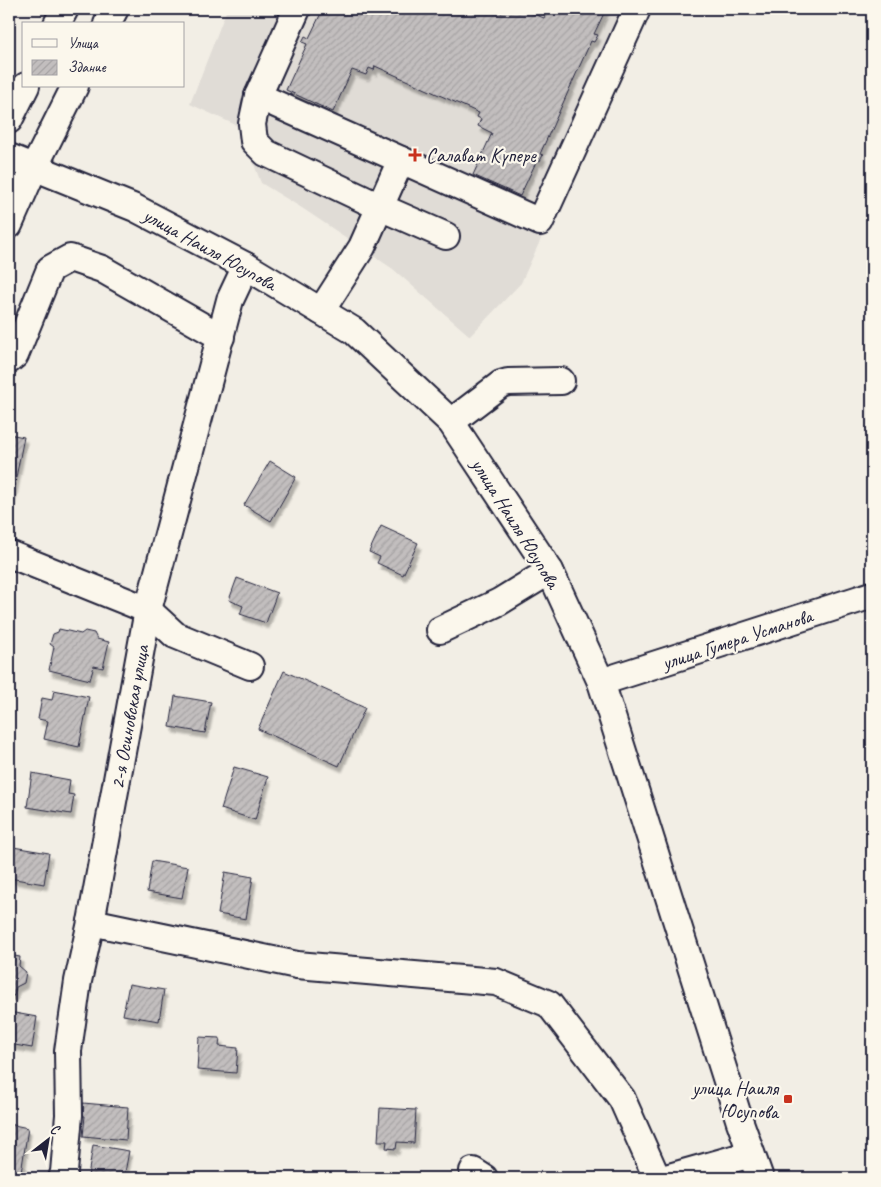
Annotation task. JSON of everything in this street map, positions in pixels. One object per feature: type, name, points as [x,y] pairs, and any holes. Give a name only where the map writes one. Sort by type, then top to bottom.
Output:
[{"type":"street","points":[[58,22],[65,9]]},
{"type":"street","points":[[108,22],[115,9]]},
{"type":"street","points":[[297,9],[258,96],[252,124],[254,141],[266,153],[380,208],[446,236]]},
{"type":"street","points":[[258,96],[540,222],[637,9]]},
{"type":"street","points":[[9,120],[25,88]]},
{"type":"street","points":[[9,225],[34,168],[74,88]]},
{"type":"street","name":"улица Наиля Юсупова","points":[[9,157],[135,208],[246,266],[354,332],[451,422],[550,571],[601,682],[755,1166]]},
{"type":"street","points":[[321,311],[362,247],[401,160]]},
{"type":"street","points":[[9,360],[15,355],[50,269],[70,258],[102,269],[221,337]]},
{"type":"street","name":"2-я Осиновская улица","points":[[62,1178],[69,1115],[68,1051],[78,982],[91,922],[148,610],[230,300],[246,266]]},
{"type":"street","points":[[451,422],[500,384],[508,382],[561,381]]},
{"type":"street","points":[[9,554],[148,610],[175,635],[250,666]]},
{"type":"street","points":[[440,630],[499,602],[550,571]]},
{"type":"street","name":"улица Гумера Усманова","points":[[601,682],[872,595]]},
{"type":"street","points":[[91,922],[297,965],[496,982],[549,1004],[622,1099],[657,1178]]},
{"type":"street","points":[[666,1178],[755,1166]]},
{"type":"shaded area","name":"Салават Күпере","points":[[227,9],[645,9],[521,283],[470,336],[393,269],[261,183],[240,127],[190,104]]},
{"type":"building","points":[[323,9],[493,9],[502,13],[505,9],[522,9],[544,18],[548,9],[606,9],[594,34],[598,35],[594,42],[591,41],[540,154],[543,155],[540,161],[537,160],[520,196],[473,175],[492,133],[478,126],[481,119],[477,117],[479,113],[375,66],[374,70],[369,68],[366,75],[352,70],[333,112],[286,90],[307,44],[302,42],[305,36],[309,38]]},
{"type":"building","points":[[9,434],[24,437],[11,503],[9,502]]},
{"type":"building","points":[[270,461],[296,477],[271,521],[244,505]]},
{"type":"building","points":[[381,526],[418,543],[403,575],[377,563],[380,557],[369,552]]},
{"type":"building","points":[[237,578],[277,593],[266,623],[240,614],[243,606],[229,600]]},
{"type":"building","points":[[59,629],[81,634],[85,631],[94,633],[97,639],[109,642],[103,668],[94,666],[90,680],[49,670],[54,647],[50,644],[53,634],[58,632]]},
{"type":"building","points":[[284,671],[365,708],[339,766],[258,729]]},
{"type":"building","points":[[54,690],[89,697],[79,747],[44,739],[48,721],[38,719],[42,698],[52,700]]},
{"type":"building","points":[[175,696],[211,702],[205,733],[170,727]]},
{"type":"building","points":[[234,767],[268,777],[255,820],[221,809]]},
{"type":"building","points":[[32,773],[70,780],[68,794],[74,795],[71,814],[27,807]]},
{"type":"building","points":[[13,847],[49,853],[44,884],[9,878]]},
{"type":"building","points":[[152,861],[188,867],[182,898],[147,892]]},
{"type":"building","points":[[225,872],[253,877],[246,919],[218,914]]},
{"type":"building","points":[[9,955],[20,957],[19,966],[26,972],[24,983],[16,987],[14,996],[9,995]]},
{"type":"building","points":[[129,984],[164,990],[159,1021],[123,1015]]},
{"type":"building","points":[[9,1012],[37,1017],[32,1048],[9,1044]]},
{"type":"building","points":[[199,1037],[220,1038],[219,1046],[238,1048],[236,1073],[197,1070]]},
{"type":"building","points":[[83,1103],[128,1107],[126,1140],[83,1136],[85,1116],[82,1116]]},
{"type":"building","points":[[380,1108],[416,1110],[414,1143],[397,1142],[396,1149],[386,1148],[387,1141],[378,1141]]},
{"type":"building","points":[[9,1124],[28,1128],[21,1173],[9,1171]]},
{"type":"building","points":[[93,1145],[129,1151],[124,1178],[88,1176]]},
{"type":"place","name":"Салават Күпере","points":[[415,155]]},
{"type":"place","name":"улица Наиля Юсупова","points":[[788,1099]]}]
